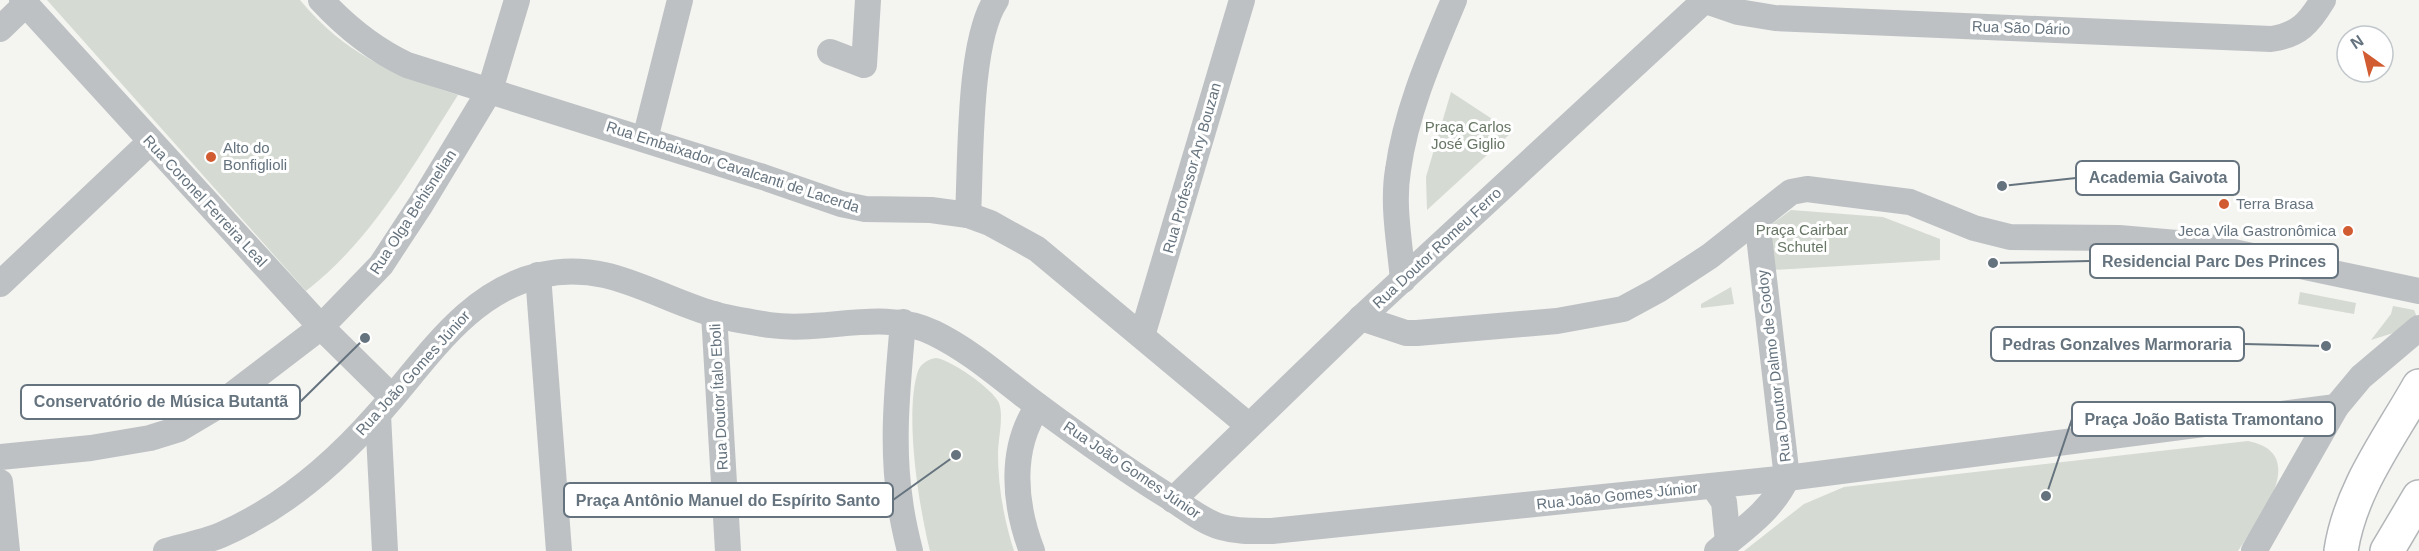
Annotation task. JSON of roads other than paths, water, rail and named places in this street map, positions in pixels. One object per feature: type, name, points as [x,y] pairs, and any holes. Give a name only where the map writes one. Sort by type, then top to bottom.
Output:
[{"type":"highway","points":[[2341,551],[2346,524],[2357,494],[2419,386]]},
{"type":"highway","points":[[2350,551],[2419,430]]},
{"type":"highway","points":[[2387,551],[2419,497]]},
{"type":"street","name":"Rua Embaixador Cavalcanti de Lacerda","points":[[321,0],[336,16],[382,53],[407,65],[645,139],[841,204],[866,209],[931,210],[968,215],[990,223],[1037,249],[1248,425]]},
{"type":"street","name":"Rua Olga Behisnelian","points":[[0,457],[91,448],[150,438],[178,429],[216,407],[321,327],[381,266],[490,90],[517,0]]},
{"type":"street","points":[[645,139],[680,0]]},
{"type":"street","points":[[830,52],[864,65],[868,0]]},
{"type":"street","points":[[968,215],[979,47],[987,17],[996,0]]},
{"type":"street","name":"Rua Professor Ary Bouzan","points":[[1142,336],[1242,0]]},
{"type":"street","points":[[1403,280],[1397,213],[1398,170],[1411,112],[1429,58],[1454,0]]},
{"type":"street","name":"Rua Doutor Romeu Ferro","points":[[1173,500],[1361,318],[1704,0]]},
{"type":"street","name":"Rua São Dário","points":[[1704,0],[1737,12],[1775,18],[2271,39],[2297,33],[2312,18],[2323,0]]},
{"type":"street","points":[[0,29],[24,2]]},
{"type":"street","name":"Rua Coronel Ferreira Leal","points":[[24,2],[321,327],[385,406]]},
{"type":"street","points":[[0,284],[150,142]]},
{"type":"street","points":[[1361,318],[1406,333],[1417,333],[1557,321],[1623,309],[1658,290],[1710,256],[1791,192],[1807,189],[1910,202],[1974,228],[2010,237],[2119,238],[2199,245],[2419,291]]},
{"type":"street","name":"Rua Doutor Dalmo de Godoy","points":[[1757,219],[1787,478]]},
{"type":"street","name":"Rua João Gomes Júnior","points":[[172,550],[219,536],[266,512],[337,455],[385,406],[448,332],[473,308],[500,290],[538,275],[576,269],[603,273],[714,314],[773,326],[903,322],[932,331],[968,353],[1038,406],[1173,500],[1221,527],[1245,531],[1272,531],[1787,478],[2336,407]]},
{"type":"street","points":[[538,275],[559,551]]},
{"type":"street","name":"Rua Doutor Ítalo Eboli","points":[[714,314],[728,551]]},
{"type":"street","points":[[903,322],[896,412],[897,455],[900,501],[910,551]]},
{"type":"street","points":[[2254,551],[2336,407],[2369,370],[2419,329]]},
{"type":"street","points":[[385,406],[385,551]]},
{"type":"street","points":[[1032,551],[1018,488],[1018,462],[1027,423],[1038,406]]},
{"type":"street","points":[[1723,546],[1768,508],[1779,494],[1787,478]]},
{"type":"street","points":[[0,482],[7,551]]},
{"type":"street","points":[[1713,486],[1724,502],[1723,546]]},
{"type":"place","name":"Alto do Bonfiglioli","points":[[211,157]]},
{"type":"place","name":"Academia Gaivota","points":[[2002,186]]},
{"type":"place","name":"Terra Brasa","points":[[2224,204]]},
{"type":"place","name":"Jeca Vila Gastronômica","points":[[2348,231]]},
{"type":"place","name":"Residencial Parc Des Princes","points":[[1993,263]]},
{"type":"place","name":"Conservatório de Música Butantã","points":[[365,338]]},
{"type":"place","name":"Pedras Gonzalves Marmoraria","points":[[2326,346]]},
{"type":"place","name":"Praça Antônio Manuel do Espírito Santo","points":[[956,455]]},
{"type":"place","name":"Praça João Batista Tramontano","points":[[2046,496]]},
{"type":"park label","name":"Praça Carlos José Giglio","points":[[1468,136]]},
{"type":"park label","name":"Praça Cairbar Schutel","points":[[1802,238]]}]
